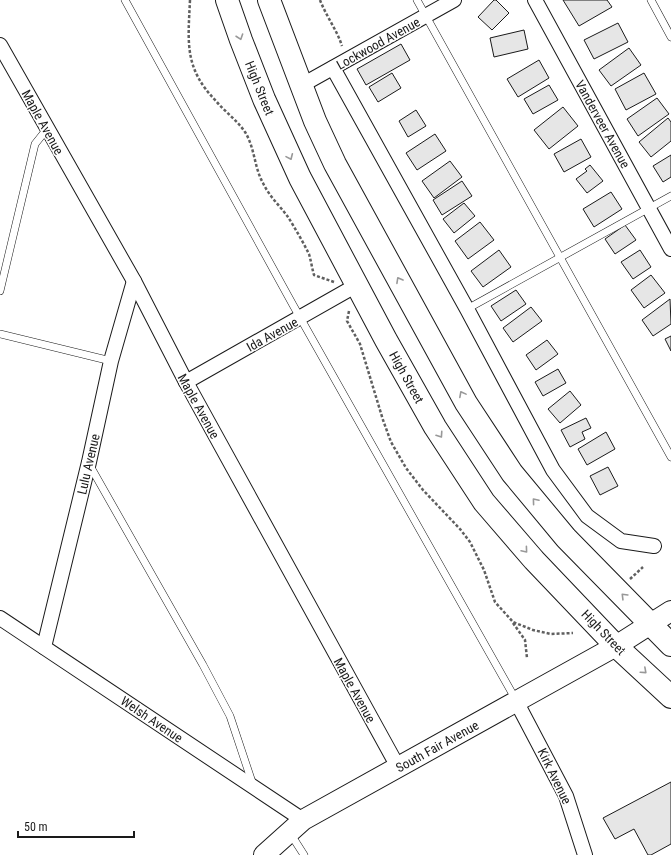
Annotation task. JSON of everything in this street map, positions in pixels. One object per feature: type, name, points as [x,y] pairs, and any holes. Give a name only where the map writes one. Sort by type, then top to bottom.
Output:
[{"type":"highway","name":"High Street","points":[[227,0],[264,99],[347,284],[435,427],[484,502],[534,560],[616,646],[671,697]]},
{"type":"highway","points":[[269,0],[315,121],[338,170],[466,403],[512,473],[566,538],[671,645]]},
{"type":"street","name":"Lockwood Avenue","points":[[302,85],[454,0]]},
{"type":"street","name":"Vanderveer Avenue","points":[[535,0],[671,249]]},
{"type":"street","name":"Maple Avenue","points":[[0,45],[134,281],[186,382],[398,767]]},
{"type":"street","points":[[333,68],[467,309],[553,470],[587,516],[622,541],[654,546]]},
{"type":"street","name":"Lulu Avenue","points":[[44,647],[111,361],[134,281]]},
{"type":"street","name":"Ida Avenue","points":[[186,382],[300,318],[347,284]]},
{"type":"street","name":"South Fair Avenue","points":[[264,855],[296,826],[398,767],[616,646],[671,611]]},
{"type":"street","name":"Welsh Avenue","points":[[0,618],[254,787],[296,826]]},
{"type":"street","name":"Kirk Avenue","points":[[516,701],[566,796],[585,855]]},
{"type":"lane","points":[[125,0],[300,318],[516,701]]},
{"type":"lane","points":[[417,0],[671,457]]},
{"type":"lane","points":[[651,0],[671,37]]},
{"type":"lane","points":[[0,291],[35,144],[47,129]]},
{"type":"lane","points":[[467,309],[671,196]]},
{"type":"lane","points":[[0,334],[111,361]]},
{"type":"lane","points":[[88,462],[204,665],[230,716],[254,787]]},
{"type":"lane","points":[[296,826],[304,855]]},
{"type":"path","points":[[190,0],[188,40],[191,60],[204,88],[217,103],[234,118],[245,132],[253,151],[259,177],[266,190],[288,218],[309,255],[314,275],[347,284]]},
{"type":"path","points":[[320,0],[339,38],[342,48]]},
{"type":"path","points":[[350,306],[347,322],[360,344],[380,412],[391,442],[406,468],[423,490],[441,511],[460,529],[470,542],[481,565],[495,602],[513,622],[525,640],[527,658]]},
{"type":"path","points":[[627,582],[643,567]]},
{"type":"path","points":[[513,622],[533,630],[551,634],[573,633]]},
{"type":"building","points":[[494,0],[496,0],[509,13],[492,30],[478,17]]},
{"type":"building","points":[[563,0],[607,0],[612,7],[579,26]]},
{"type":"building","points":[[618,23],[628,42],[594,59],[584,40]]},
{"type":"building","points":[[524,30],[528,49],[494,57],[490,38]]},
{"type":"building","points":[[401,44],[410,60],[366,85],[357,69]]},
{"type":"building","points":[[629,48],[641,65],[611,86],[599,70]]},
{"type":"building","points":[[539,60],[549,78],[518,97],[507,79]]},
{"type":"building","points":[[392,73],[401,88],[378,102],[369,87]]},
{"type":"building","points":[[644,73],[656,94],[626,110],[615,89]]},
{"type":"building","points":[[549,85],[558,100],[533,114],[524,99]]},
{"type":"building","points":[[657,98],[669,114],[638,136],[627,119]]},
{"type":"building","points":[[563,107],[578,126],[549,149],[534,130]]},
{"type":"building","points":[[416,110],[426,126],[408,137],[399,121]]},
{"type":"building","points":[[668,118],[671,122],[671,141],[651,157],[639,142]]},
{"type":"building","points":[[435,134],[446,151],[417,170],[406,153]]},
{"type":"building","points":[[581,139],[591,157],[564,172],[554,154]]},
{"type":"building","points":[[671,155],[671,177],[663,182],[653,166]]},
{"type":"building","points":[[450,161],[462,177],[434,198],[422,181]]},
{"type":"building","points":[[590,165],[603,181],[587,193],[576,179],[587,171],[585,169]]},
{"type":"building","points":[[462,181],[472,196],[442,215],[433,200]]},
{"type":"building","points":[[611,192],[622,209],[594,227],[583,209]]},
{"type":"building","points":[[464,203],[475,216],[454,233],[443,219]]},
{"type":"building","points":[[480,222],[494,240],[468,259],[455,241]]},
{"type":"building","points":[[625,225],[636,240],[615,254],[605,239]]},
{"type":"building","points":[[499,250],[511,267],[483,287],[471,271]]},
{"type":"building","points":[[640,250],[651,267],[633,279],[621,262]]},
{"type":"building","points":[[651,275],[665,293],[644,308],[631,290]]},
{"type":"building","points":[[516,290],[526,304],[501,321],[491,306]]},
{"type":"building","points":[[670,299],[671,324],[653,336],[642,320]]},
{"type":"building","points":[[531,307],[542,321],[513,342],[503,328]]},
{"type":"building","points":[[671,336],[671,351],[665,339]]},
{"type":"building","points":[[547,340],[558,354],[536,370],[526,355]]},
{"type":"building","points":[[558,369],[566,383],[543,396],[535,382]]},
{"type":"building","points":[[570,391],[581,405],[560,423],[548,409]]},
{"type":"building","points":[[586,418],[591,428],[582,432],[585,439],[570,447],[561,430]]},
{"type":"building","points":[[606,432],[615,449],[587,465],[578,449]]},
{"type":"building","points":[[608,467],[618,486],[600,495],[590,476]]},
{"type":"building","points":[[671,782],[671,844],[651,855],[648,855],[634,829],[615,839],[603,818]]}]
